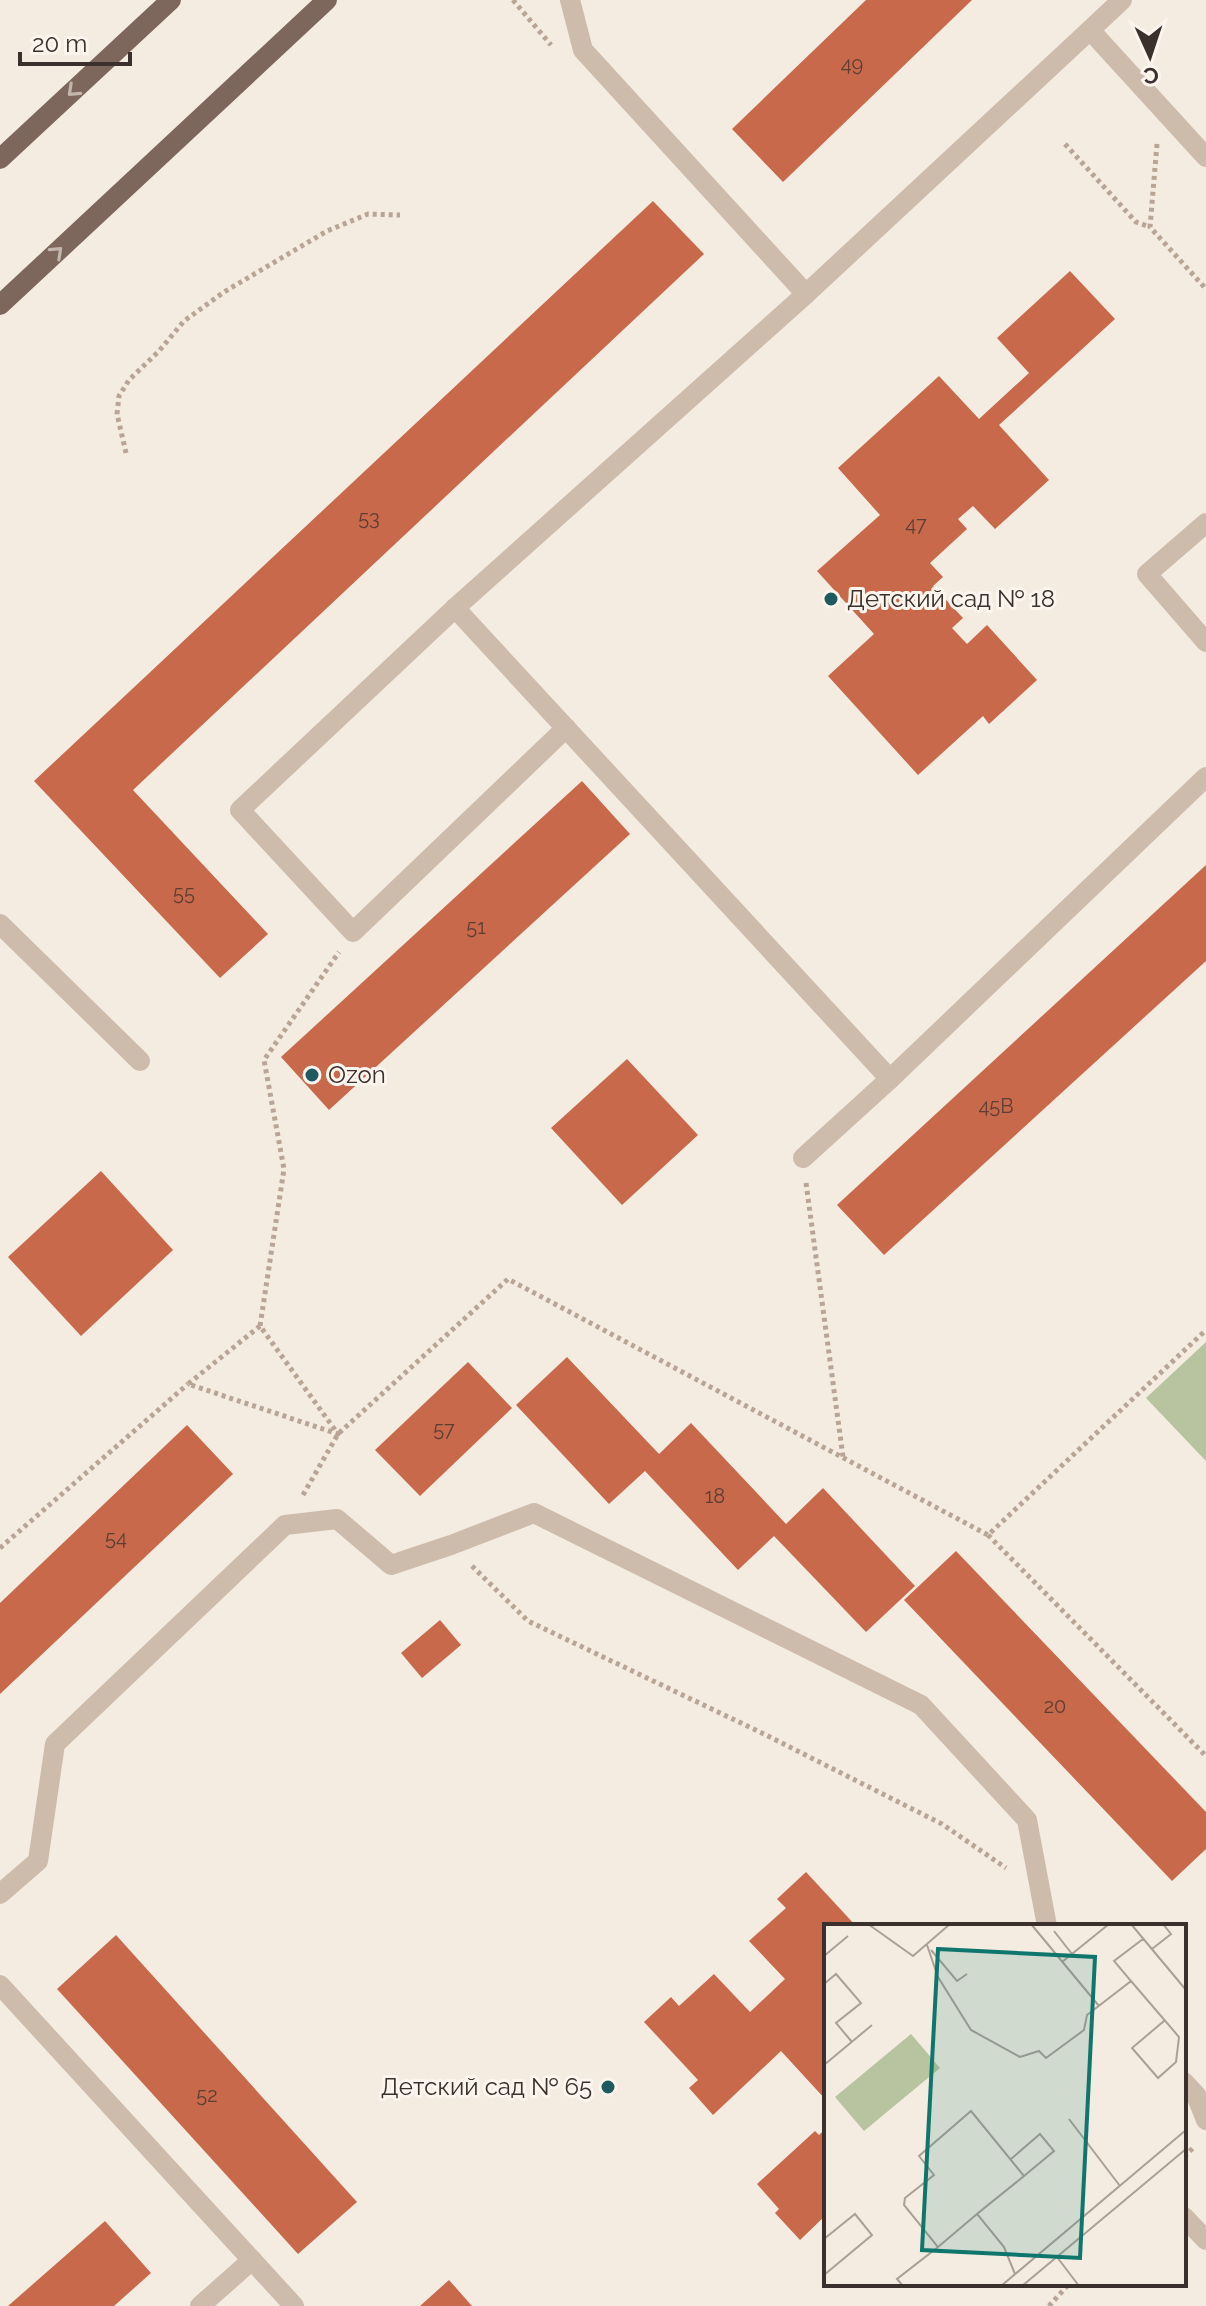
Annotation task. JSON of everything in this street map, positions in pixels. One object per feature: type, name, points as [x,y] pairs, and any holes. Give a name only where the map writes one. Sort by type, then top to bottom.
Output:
[{"type":"main road","points":[[0,159],[171,0]]},
{"type":"main road","points":[[0,305],[327,0]]},
{"type":"lane","points":[[570,0],[583,50],[806,294]]},
{"type":"lane","points":[[566,728],[353,932],[240,810],[455,608],[806,294],[1122,0]]},
{"type":"lane","points":[[1090,30],[1206,157]]},
{"type":"lane","points":[[1206,523],[1147,574],[1206,642]]},
{"type":"lane","points":[[455,608],[890,1079]]},
{"type":"lane","points":[[803,1158],[1206,777]]},
{"type":"lane","points":[[0,924],[140,1061]]},
{"type":"lane","points":[[0,1894],[38,1861],[55,1744],[285,1525],[337,1519],[391,1565],[534,1513],[921,1705],[1027,1820],[1047,1924]]},
{"type":"lane","points":[[0,1985],[294,2306]]},
{"type":"lane","points":[[1186,2084],[1196,2095],[1206,2120]]},
{"type":"lane","points":[[1186,2219],[1206,2240]]},
{"type":"lane","points":[[200,2306],[252,2260]]},
{"type":"path","points":[[1150,227],[1161,107]]},
{"type":"path","points":[[1065,144],[1136,222],[1150,227],[1206,289]]},
{"type":"path","points":[[126,453],[117,414],[119,396],[129,380],[184,321],[224,292],[327,231],[368,214],[400,215]]},
{"type":"path","points":[[0,1548],[188,1384],[260,1326],[284,1169],[264,1060],[353,932]]},
{"type":"path","points":[[803,1158],[843,1457]]},
{"type":"path","points":[[285,1525],[338,1434],[508,1279],[988,1535],[1206,1756]]},
{"type":"path","points":[[260,1326],[338,1434]]},
{"type":"path","points":[[988,1535],[1206,1330]]},
{"type":"path","points":[[188,1384],[338,1434]]},
{"type":"path","points":[[451,1545],[528,1621],[764,1734],[942,1824],[1040,1892]]},
{"type":"path","points":[[1049,2306],[1067,2286]]},
{"type":"green space","points":[[1206,1342],[1206,1461],[1146,1398]]},
{"type":"building","points":[[866,0],[972,0],[783,182],[732,129]]},
{"type":"building","points":[[653,201],[704,254],[133,790],[268,934],[220,978],[34,781]]},
{"type":"building","points":[[1070,271],[1115,319],[999,425],[1049,480],[995,529],[973,506],[958,519],[967,529],[930,563],[943,577],[933,586],[963,618],[952,628],[967,644],[987,625],[1037,680],[989,724],[983,716],[918,775],[828,676],[874,634],[817,571],[880,515],[838,468],[939,376],[979,419],[1029,373],[997,338]]},
{"type":"building","points":[[582,781],[630,834],[329,1110],[281,1057]]},
{"type":"building","points":[[1206,865],[1206,961],[884,1255],[837,1205]]},
{"type":"building","points":[[627,1059],[698,1135],[622,1205],[551,1128]]},
{"type":"building","points":[[101,1171],[173,1250],[81,1336],[8,1257]]},
{"type":"building","points":[[567,1357],[659,1454],[691,1423],[786,1524],[823,1488],[915,1586],[866,1632],[774,1536],[738,1570],[645,1471],[609,1504],[516,1405]]},
{"type":"building","points":[[468,1362],[512,1408],[420,1496],[375,1450]]},
{"type":"building","points":[[187,1425],[233,1474],[0,1694],[0,1603]]},
{"type":"building","points":[[956,1551],[1206,1812],[1206,1849],[1172,1881],[904,1600]]},
{"type":"building","points":[[440,1620],[461,1645],[422,1678],[401,1653]]},
{"type":"building","points":[[806,1872],[854,1924],[824,1924],[824,2098],[781,2051],[713,2115],[689,2088],[698,2080],[644,2022],[671,1997],[679,2006],[714,1974],[750,2012],[785,1979],[749,1941],[786,1908],[777,1899]]},
{"type":"building","points":[[116,1935],[357,2202],[298,2254],[57,1989]]},
{"type":"building","points":[[824,2130],[824,2217],[800,2240],[775,2213],[779,2209],[757,2184],[815,2131],[819,2135]]},
{"type":"building","points":[[105,2221],[151,2273],[114,2306],[8,2306]]},
{"type":"building","points":[[449,2280],[472,2306],[420,2306]]},
{"type":"place","name":"Детский сад № 18","points":[[831,599]]},
{"type":"place","name":"Ozon","points":[[312,1075]]},
{"type":"place","name":"Детский сад № 65","points":[[608,2087]]}]
